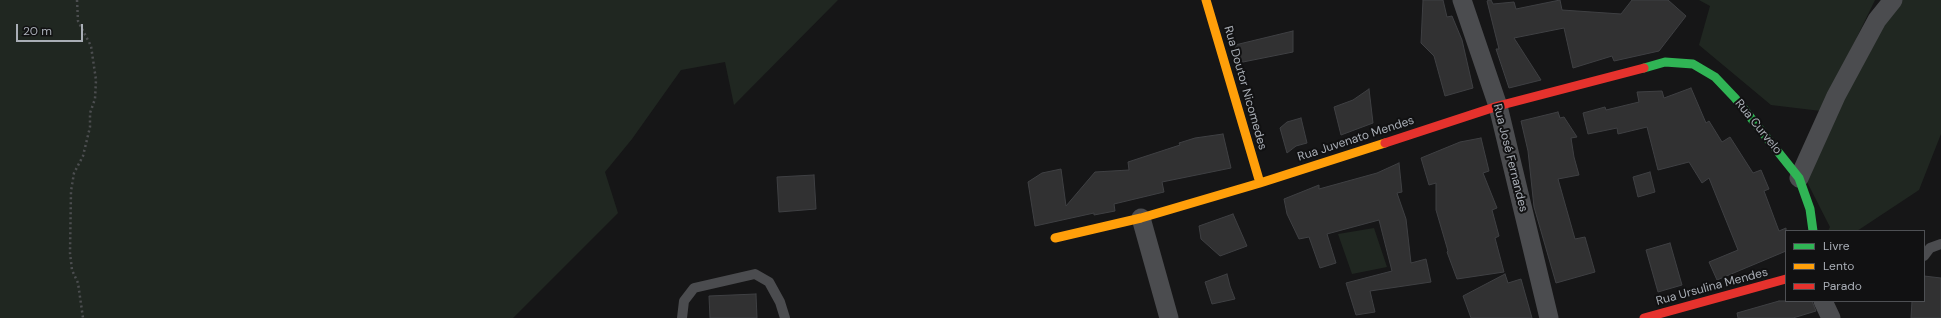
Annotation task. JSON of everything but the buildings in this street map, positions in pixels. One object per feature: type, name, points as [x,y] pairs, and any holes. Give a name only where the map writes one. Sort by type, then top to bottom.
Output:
[{"type":"street","name":"Rua Doutor Nicomedes","points":[[1206,0],[1260,183]]},
{"type":"street","name":"Rua José Fernandes","points":[[1462,0],[1498,106],[1549,318]]},
{"type":"street","points":[[1800,178],[1836,96],[1877,20],[1893,0]]},
{"type":"street","name":"Rua Juvenato Mendes","points":[[1055,238],[1141,218],[1260,183],[1498,106],[1665,62]]},
{"type":"street","name":"Rua Curvelo","points":[[1665,62],[1693,64],[1715,77],[1735,98],[1800,178],[1810,209],[1813,230]]},
{"type":"street","points":[[1141,218],[1169,318]]},
{"type":"street","name":"Rua Ursulina Mendes","points":[[1644,318],[1785,279]]},
{"type":"street","points":[[1823,302],[1831,318]]},
{"type":"lane","points":[[1925,255],[1930,248],[1941,244]]},
{"type":"lane","points":[[682,318],[684,301],[694,288],[754,274],[769,282],[780,302],[785,318]]},
{"type":"path","points":[[77,0],[78,21],[92,46],[96,80],[95,99],[90,113],[90,127],[83,156],[74,173],[71,190],[70,253],[72,270],[78,283],[82,318]]},
{"type":"shaded area","points":[[0,0],[838,0],[734,105],[725,62],[681,70],[632,139],[605,172],[618,213],[513,318],[0,318]]},
{"type":"shaded area","points":[[1699,0],[1875,0],[1821,111],[1771,105],[1699,45],[1710,6]]},
{"type":"shaded area","points":[[1900,0],[1941,0],[1941,134],[1919,190],[1859,230],[1828,230],[1830,227],[1806,180],[1861,58]]},
{"type":"shaded area","points":[[1374,228],[1387,267],[1352,274],[1338,234]]},
{"type":"traffic: fast","points":[[1644,68],[1665,62],[1693,64],[1715,77],[1735,98],[1799,178],[1810,209],[1813,230]]},
{"type":"traffic: slow","points":[[1206,0],[1260,183]]},
{"type":"traffic: slow","points":[[1055,238],[1141,218],[1260,183],[1385,143]]},
{"type":"traffic: jam","points":[[1385,143],[1498,106],[1644,68]]},
{"type":"traffic: jam","points":[[1644,318],[1785,279]]}]
